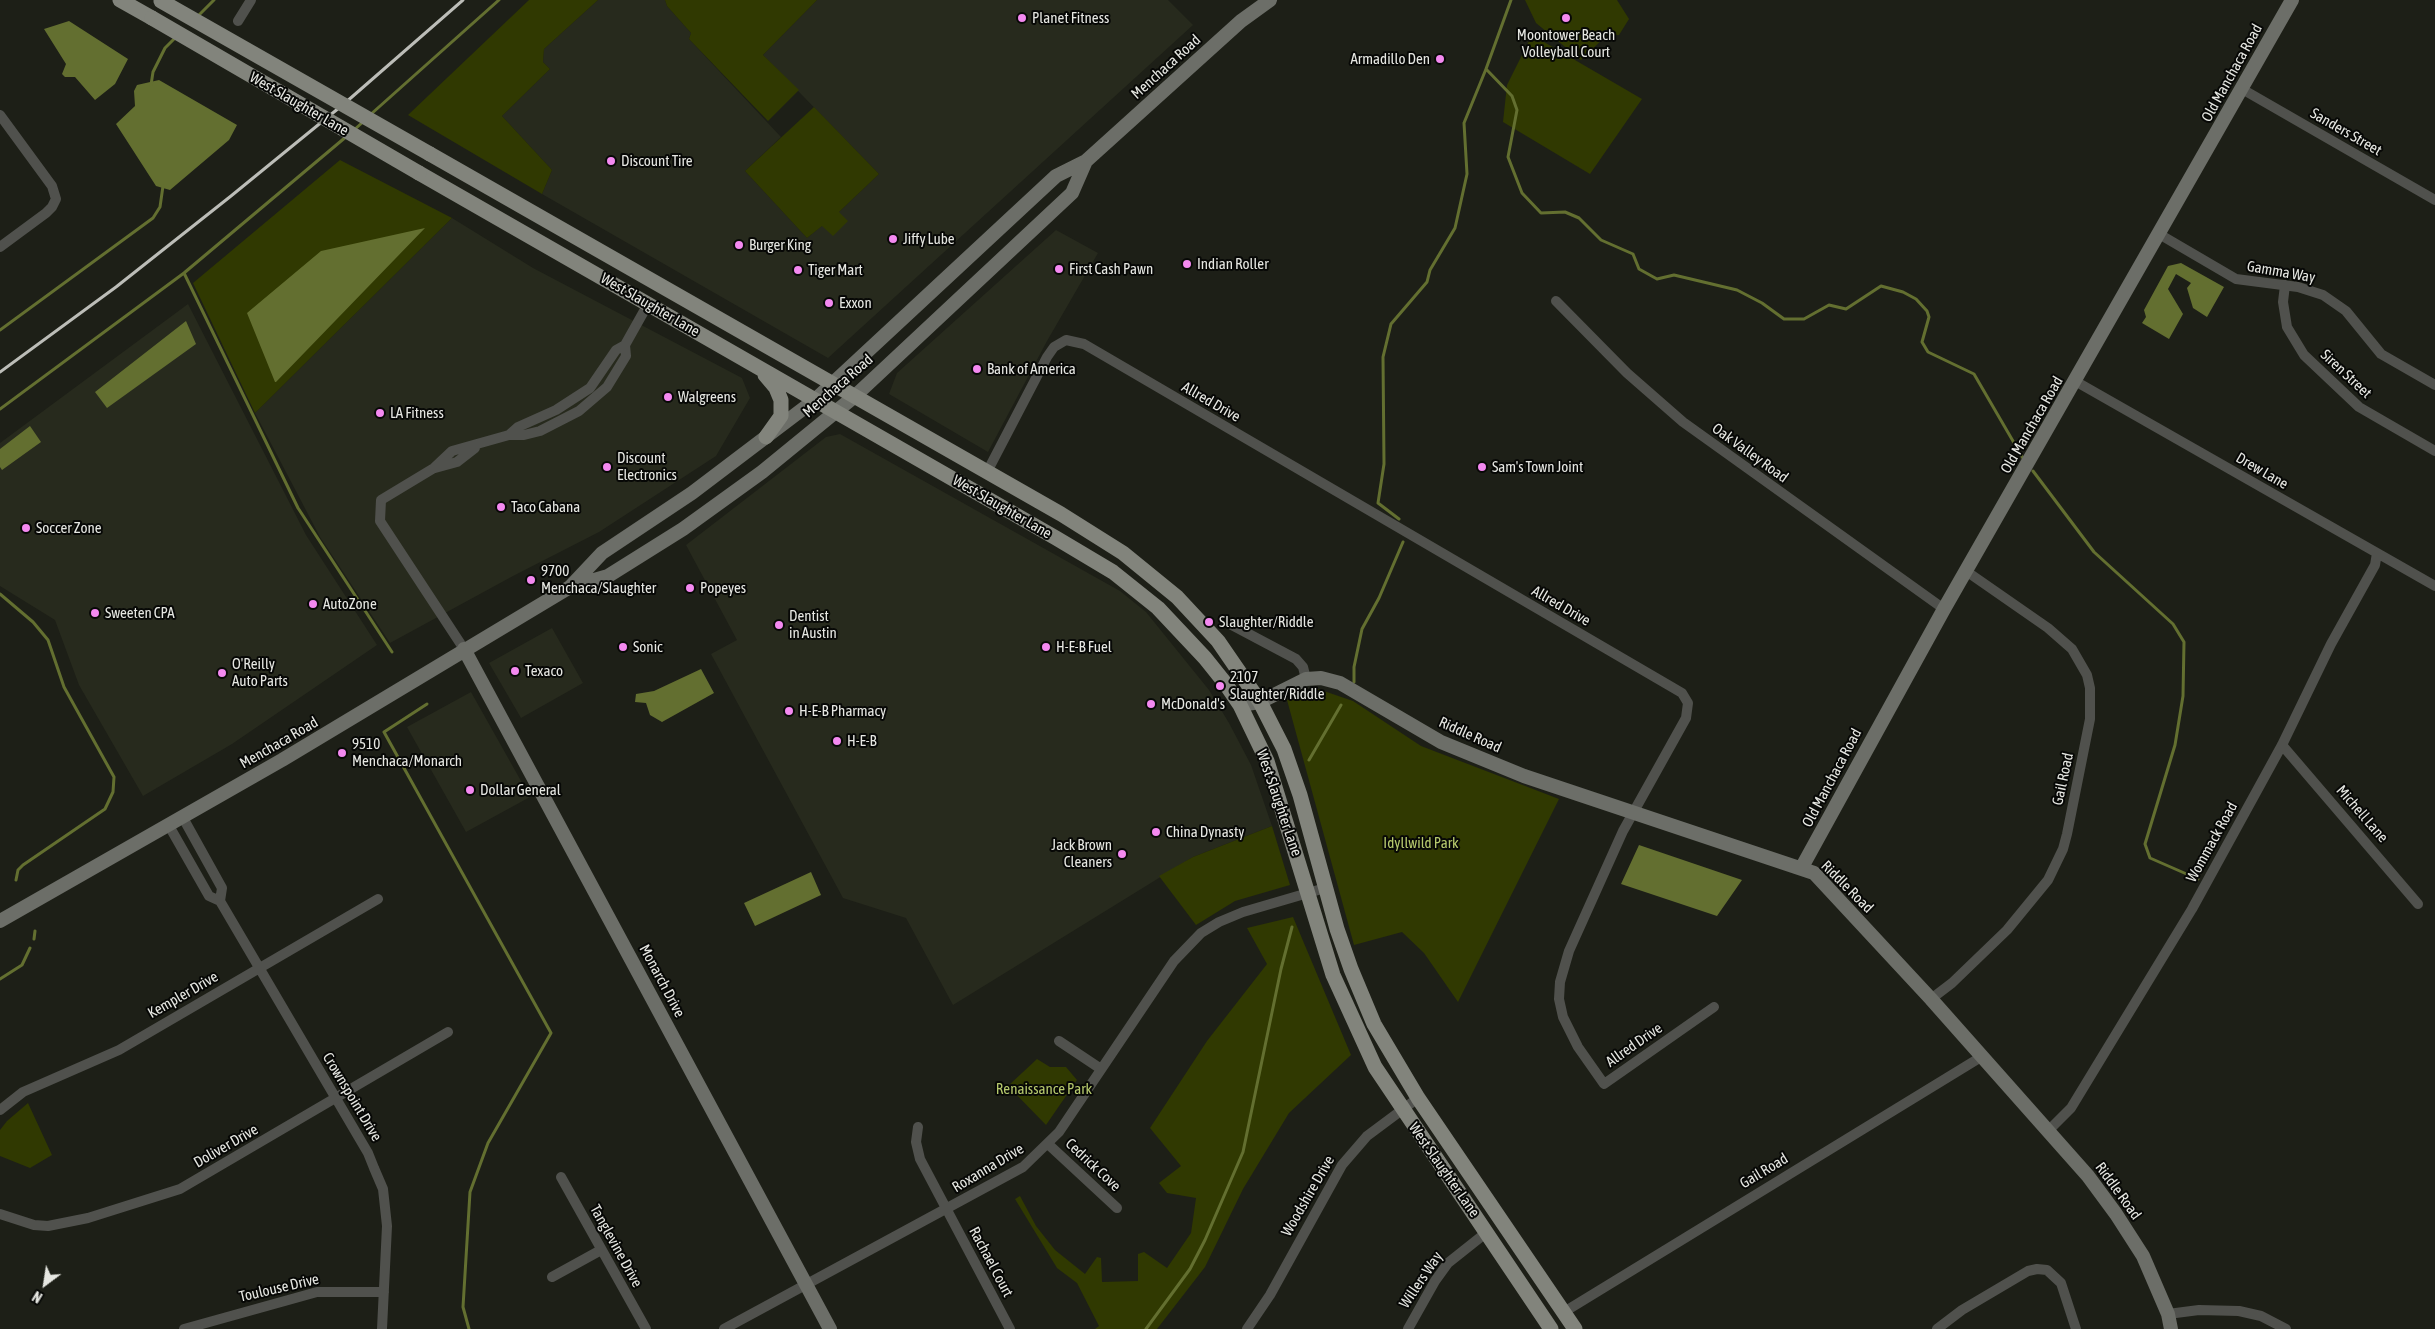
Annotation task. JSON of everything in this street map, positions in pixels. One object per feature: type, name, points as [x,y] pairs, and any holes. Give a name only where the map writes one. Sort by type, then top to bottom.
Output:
[{"type":"main road","name":"West Slaughter Lane","points":[[120,0],[1056,538],[1113,572],[1158,608],[1206,658],[1240,705],[1267,760],[1333,975],[1375,1067],[1551,1329]]},
{"type":"main road","name":"West Slaughter Lane","points":[[160,0],[1096,535],[1123,553],[1177,597],[1218,641],[1260,702],[1284,749],[1300,795],[1325,888],[1351,970],[1374,1024],[1418,1098],[1575,1329]]},
{"type":"main road","points":[[759,368],[776,388],[781,400],[781,416],[766,437]]},
{"type":"main road","points":[[1056,538],[1067,533],[1076,532],[1096,535]]},
{"type":"street","points":[[238,21],[251,0]]},
{"type":"street","name":"Menchaca Road","points":[[570,587],[602,553],[692,493],[834,384],[1056,176],[1086,162],[1241,21],[1270,0]]},
{"type":"street","name":"Old Manchaca Road","points":[[1802,867],[1944,609],[2292,0]]},
{"type":"street","name":"Sanders Street","points":[[2242,89],[2435,200]]},
{"type":"street","points":[[0,115],[52,186],[56,199],[46,213],[0,247]]},
{"type":"street","name":"Menchaca Road","points":[[0,921],[313,742],[464,649],[570,587],[608,576],[683,529],[738,491],[855,396],[1072,193],[1086,162]]},
{"type":"street","name":"Gamma Way","points":[[2160,234],[2236,279],[2261,284],[2286,285],[2324,294],[2352,317],[2381,354],[2435,385]]},
{"type":"street","name":"Siren Street","points":[[2286,285],[2283,302],[2287,327],[2304,355],[2359,407],[2435,450]]},
{"type":"street","name":"Oak Valley Road","points":[[1556,301],[1627,373],[1683,422],[1944,609]]},
{"type":"street","points":[[464,649],[380,521],[381,500],[434,468],[457,462],[479,445],[509,435],[518,427],[556,410],[590,388],[616,350],[625,346],[648,304]]},
{"type":"street","name":"Allred Drive","points":[[988,472],[1054,347],[1066,340],[1084,344],[1682,693],[1688,703],[1686,718],[1622,831],[1563,968],[1560,999],[1563,1017],[1578,1047],[1604,1084],[1714,1006]]},
{"type":"street","name":"Drew Lane","points":[[2075,381],[2435,586]]},
{"type":"street","name":"Wommack Road","points":[[2049,1130],[2071,1108],[2192,909],[2282,745],[2335,636],[2375,565],[2378,554]]},
{"type":"street","name":"Gail Road","points":[[1931,999],[1952,983],[2001,937],[2048,880],[2056,865],[2067,834],[2090,719],[2090,688],[2087,675],[2072,649],[2048,628],[1966,571]]},
{"type":"street","points":[[1230,624],[1296,659],[1303,667],[1306,679],[1260,702],[1240,705]]},
{"type":"street","name":"Monarch Drive","points":[[464,649],[830,1329]]},
{"type":"street","name":"Riddle Road","points":[[1306,679],[1321,678],[1340,683],[1441,742],[1524,776],[1632,814],[1802,867],[1824,881],[1981,1057],[2049,1130],[2116,1214],[2143,1256],[2168,1314],[2171,1329]]},
{"type":"street","name":"Michell Lane","points":[[2282,745],[2418,904]]},
{"type":"street","name":"Crownspoint Drive","points":[[182,816],[222,888],[220,901]]},
{"type":"street","name":"Crownspoint Drive","points":[[168,824],[209,896],[220,901],[368,1153],[383,1189],[387,1226],[382,1329]]},
{"type":"street","name":"Roxanna Drive","points":[[724,1329],[1023,1167],[1048,1144],[1174,961],[1201,933],[1219,922],[1243,912],[1325,888]]},
{"type":"street","name":"Kempler Drive","points":[[0,1110],[23,1092],[119,1050],[378,899]]},
{"type":"street","name":"Doliver Drive","points":[[0,1214],[34,1225],[69,1223],[180,1189],[448,1032]]},
{"type":"street","points":[[1059,1041],[1101,1069]]},
{"type":"street","name":"Gail Road","points":[[1564,1312],[1981,1057]]},
{"type":"street","name":"Woodshire Drive","points":[[1248,1329],[1270,1295],[1342,1165],[1367,1136],[1418,1098]]},
{"type":"street","name":"Rachael Court","points":[[918,1127],[916,1142],[920,1159],[1010,1329]]},
{"type":"street","name":"Cedrick Cove","points":[[1048,1144],[1118,1208]]},
{"type":"street","name":"Tanglevine Drive","points":[[561,1177],[646,1329]]},
{"type":"street","name":"Willers Way","points":[[1408,1329],[1435,1281],[1448,1263],[1487,1232]]},
{"type":"street","points":[[552,1277],[601,1250]]},
{"type":"street","points":[[1937,1329],[1962,1310],[2028,1271],[2047,1270],[2062,1283],[2076,1329]]},
{"type":"street","name":"Toulouse Drive","points":[[184,1329],[317,1292],[384,1292]]},
{"type":"street","points":[[2168,1314],[2199,1310],[2239,1311],[2260,1316],[2286,1329]]},
{"type":"shaded area","points":[[598,0],[665,0],[667,6],[691,33],[689,39],[781,137],[745,171],[807,238],[839,212],[879,174],[763,55],[817,0],[1168,0],[1193,25],[828,358],[542,194],[552,170],[502,116],[550,69],[543,62],[544,49]]},
{"type":"shaded area","points":[[69,21],[128,59],[115,84],[95,100],[75,77],[65,77],[62,74],[66,64],[44,29]]},
{"type":"shaded area","points":[[159,80],[237,125],[229,140],[170,190],[156,186],[116,124],[135,106],[134,91],[137,85]]},
{"type":"shaded area","points":[[452,218],[533,268],[742,378],[750,398],[716,456],[599,532],[390,643],[320,537],[255,413]]},
{"type":"shaded area","points":[[425,228],[275,382],[247,313],[321,251]]},
{"type":"shaded area","points":[[1056,230],[1098,253],[1047,341],[988,452],[889,394],[897,373]]},
{"type":"shaded area","points":[[2181,263],[2224,287],[2207,317],[2193,308],[2187,288],[2191,283],[2176,274],[2168,289],[2183,314],[2169,339],[2142,323],[2146,317],[2144,310],[2168,266]]},
{"type":"shaded area","points":[[188,304],[306,535],[377,645],[232,744],[143,796],[79,685],[55,620],[0,586],[0,443]]},
{"type":"shaded area","points":[[186,321],[196,344],[107,408],[95,392]]},
{"type":"shaded area","points":[[30,426],[41,442],[2,470],[0,467],[0,449]]},
{"type":"shaded area","points":[[840,434],[1120,591],[1146,612],[1209,690],[1229,723],[1251,765],[1272,826],[1193,857],[953,1005],[906,918],[843,898],[711,654],[737,640],[686,545],[826,437]]},
{"type":"shaded area","points":[[552,628],[583,683],[521,718],[489,663]]},
{"type":"shaded area","points":[[701,669],[714,693],[662,722],[650,715],[646,703],[635,702],[636,694],[654,691]]},
{"type":"shaded area","points":[[471,692],[530,797],[466,832],[407,727]]},
{"type":"shaded area","points":[[1639,845],[1742,880],[1717,916],[1621,884]]},
{"type":"shaded area","points":[[811,872],[821,895],[755,926],[744,903]]},
{"type":"green space","points":[[529,0],[598,0],[544,49],[543,62],[550,69],[502,116],[552,170],[542,194],[408,115]]},
{"type":"green space","points":[[665,0],[817,0],[763,55],[799,90],[768,121],[689,39],[691,33],[667,6]]},
{"type":"green space","points":[[1525,0],[1617,0],[1629,19],[1619,35],[1606,36],[1581,60],[1536,23]]},
{"type":"green space","points":[[1532,35],[1642,99],[1590,174],[1503,122],[1507,85]]},
{"type":"green space","points":[[814,107],[879,174],[839,212],[848,221],[833,236],[822,226],[807,238],[745,171]]},
{"type":"green space","points":[[340,160],[452,218],[255,413],[193,283]]},
{"type":"green space","name":"Idyllwild Park","points":[[1318,689],[1353,701],[1421,746],[1559,799],[1458,1002],[1424,953],[1402,932],[1354,945],[1287,700]]},
{"type":"green space","points":[[1272,826],[1290,885],[1235,901],[1196,925],[1159,876],[1193,857]]},
{"type":"green space","points":[[1293,917],[1351,1055],[1289,1113],[1243,1189],[1205,1267],[1157,1329],[1095,1329],[1099,1326],[1077,1283],[1057,1268],[1015,1199],[1020,1196],[1036,1226],[1055,1250],[1085,1274],[1097,1257],[1101,1258],[1102,1282],[1138,1281],[1138,1254],[1144,1252],[1167,1268],[1191,1233],[1196,1198],[1167,1193],[1159,1183],[1181,1166],[1150,1128],[1207,1041],[1267,964],[1247,928]]},
{"type":"green space","name":"Renaissance Park","points":[[1037,1059],[1050,1067],[1066,1067],[1077,1080],[1046,1125],[1008,1086]]},
{"type":"green space","points":[[28,1103],[52,1155],[30,1168],[0,1156],[0,1130],[7,1121]]},
{"type":"waterway","points":[[197,17],[214,0]]},
{"type":"waterway","points":[[370,115],[499,0]]},
{"type":"waterway","points":[[1511,0],[1486,69],[1512,96],[1517,110],[1508,157],[1522,193],[1541,213],[1565,212],[1579,218],[1601,240],[1633,254],[1639,269],[1657,279],[1674,275],[1737,290],[1762,303],[1784,319],[1804,319],[1829,305],[1846,309],[1881,286],[1903,292],[1916,299],[1927,311],[1929,317],[1922,342],[1928,352],[1974,374],[2024,460]]},
{"type":"waterway","points":[[151,85],[153,72],[165,48],[176,37]]},
{"type":"waterway","points":[[1399,519],[1378,503],[1384,464],[1383,357],[1391,324],[1427,282],[1430,270],[1455,228],[1467,174],[1464,123],[1486,69]]},
{"type":"waterway","points":[[354,130],[364,121]]},
{"type":"waterway","points":[[0,409],[184,273],[347,136]]},
{"type":"waterway","points":[[0,330],[153,218],[160,207],[163,186]]},
{"type":"waterway","points":[[184,273],[298,508],[392,652]]},
{"type":"waterway","points":[[2033,471],[2094,552],[2173,624],[2184,642],[2183,696],[2175,745],[2145,844],[2150,858],[2198,879]]},
{"type":"waterway","points":[[1354,682],[1354,667],[1362,629],[1379,598],[1403,542]]},
{"type":"waterway","points":[[0,594],[33,622],[48,640],[64,687],[114,777],[113,792],[105,809],[23,865],[18,870],[16,880]]},
{"type":"waterway","points":[[427,704],[384,732],[551,1033],[488,1143],[470,1192],[463,1307],[469,1329]]},
{"type":"waterway","points":[[1309,760],[1341,705]]},
{"type":"waterway","points":[[1146,1329],[1190,1269],[1205,1240],[1243,1152],[1281,969],[1292,927]]},
{"type":"waterway","points":[[34,939],[35,931]]},
{"type":"waterway","points":[[0,979],[22,965],[30,948]]},
{"type":"railway","points":[[0,372],[116,287],[231,196],[345,103],[463,0]]},
{"type":"place","name":"Planet Fitness","points":[[1022,18]]},
{"type":"place","name":"Moontower Beach Volleyball Court","points":[[1566,18]]},
{"type":"place","name":"Armadillo Den","points":[[1440,59]]},
{"type":"place","name":"Discount Tire","points":[[611,161]]},
{"type":"place","name":"Jiffy Lube","points":[[893,239]]},
{"type":"place","name":"Burger King","points":[[739,245]]},
{"type":"place","name":"Indian Roller","points":[[1187,264]]},
{"type":"place","name":"First Cash Pawn","points":[[1059,269]]},
{"type":"place","name":"Tiger Mart","points":[[798,270]]},
{"type":"place","name":"Exxon","points":[[829,303]]},
{"type":"place","name":"Bank of America","points":[[977,369]]},
{"type":"place","name":"Walgreens","points":[[668,397]]},
{"type":"place","name":"LA Fitness","points":[[380,413]]},
{"type":"place","name":"Discount Electronics","points":[[607,467]]},
{"type":"place","name":"Sam's Town Joint","points":[[1482,467]]},
{"type":"place","name":"Taco Cabana","points":[[501,507]]},
{"type":"place","name":"Soccer Zone","points":[[26,528]]},
{"type":"place","name":"9700 Menchaca/Slaughter","points":[[531,580]]},
{"type":"place","name":"Popeyes","points":[[690,588]]},
{"type":"place","name":"AutoZone","points":[[313,604]]},
{"type":"place","name":"Sweeten CPA","points":[[95,613]]},
{"type":"place","name":"Slaughter/Riddle","points":[[1209,622]]},
{"type":"place","name":"Dentist in Austin","points":[[779,625]]},
{"type":"place","name":"Sonic","points":[[623,647]]},
{"type":"place","name":"H-E-B Fuel","points":[[1046,647]]},
{"type":"place","name":"Texaco","points":[[515,671]]},
{"type":"place","name":"O'Reilly Auto Parts","points":[[222,673]]},
{"type":"place","name":"2107 Slaughter/Riddle","points":[[1220,686]]},
{"type":"place","name":"McDonald's","points":[[1151,704]]},
{"type":"place","name":"H-E-B Pharmacy","points":[[789,711]]},
{"type":"place","name":"H-E-B","points":[[837,741]]},
{"type":"place","name":"9510 Menchaca/Monarch","points":[[342,753]]},
{"type":"place","name":"Dollar General","points":[[470,790]]},
{"type":"place","name":"China Dynasty","points":[[1156,832]]},
{"type":"place","name":"Jack Brown Cleaners","points":[[1122,854]]}]
